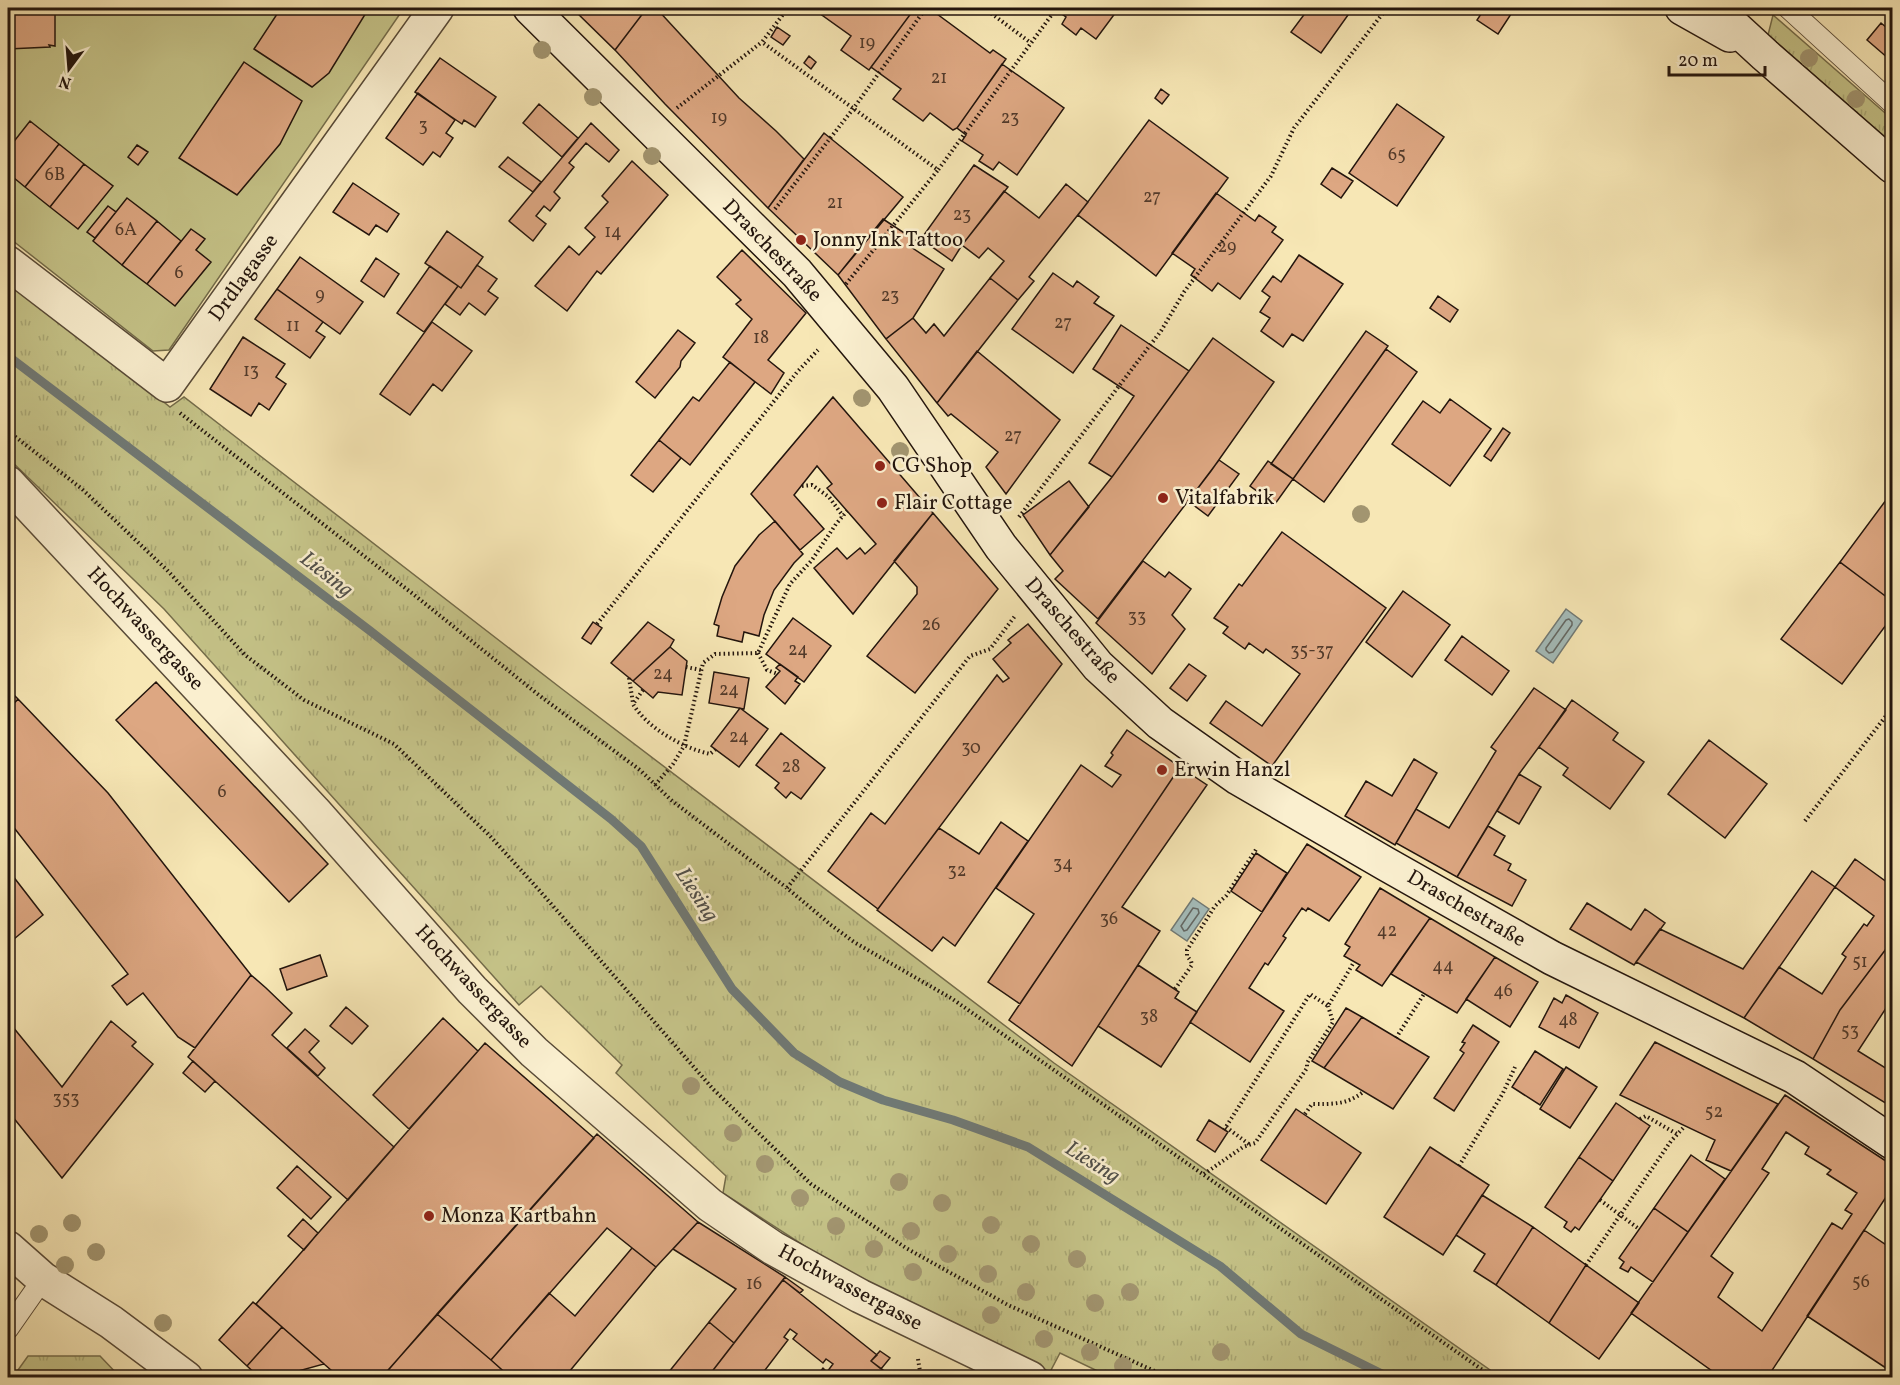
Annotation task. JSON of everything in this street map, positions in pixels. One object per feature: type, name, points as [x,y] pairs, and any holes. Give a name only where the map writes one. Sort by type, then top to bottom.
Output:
[{"type":"street","name":"Drdlagasse","points":[[167,385],[437,8]]},
{"type":"street","name":"Draschestraße","points":[[530,8],[797,273],[893,388],[1001,547],[1035,590],[1098,666],[1160,723],[1238,778],[1552,958],[1795,1077],[1893,1142]]},
{"type":"street","points":[[1682,8],[1765,55]]},
{"type":"street","points":[[1714,8],[1893,166]]},
{"type":"street","points":[[8,263],[167,385]]},
{"type":"street","name":"Hochwassergasse","points":[[8,483],[306,802],[501,1022],[534,1052],[710,1205],[773,1248],[860,1296],[1030,1377]]},
{"type":"street","points":[[8,1248],[43,1279],[111,1322],[186,1377]]},
{"type":"lane","points":[[1788,8],[1893,103]]},
{"type":"lane","points":[[8,1329],[43,1279]]},
{"type":"path","points":[[674,111],[762,42],[788,8]]},
{"type":"path","points":[[775,210],[926,8]]},
{"type":"path","points":[[984,8],[1031,44]]},
{"type":"path","points":[[1015,522],[1161,331],[1184,292],[1271,176],[1294,128],[1387,8]]},
{"type":"path","points":[[839,292],[938,170],[1056,9]]},
{"type":"path","points":[[762,42],[938,170]]},
{"type":"path","points":[[597,624],[798,371],[840,325]]},
{"type":"path","points":[[167,385],[175,408],[540,696],[640,771],[671,800],[854,942],[951,998],[1494,1377]]},
{"type":"path","points":[[8,431],[82,489],[168,570],[245,655],[304,700],[394,744],[490,836],[713,1089],[811,1184],[906,1248],[1008,1305],[1170,1377]]},
{"type":"path","points":[[801,486],[812,485],[829,497],[843,516]]},
{"type":"path","points":[[758,653],[790,584],[812,560],[847,511]]},
{"type":"path","points":[[787,888],[970,656],[990,649],[1035,590]]},
{"type":"path","points":[[655,785],[673,765],[684,746],[703,663],[715,654],[758,653]]},
{"type":"path","points":[[758,653],[767,670],[778,674]]},
{"type":"path","points":[[686,667],[701,670]]},
{"type":"path","points":[[629,678],[633,704],[638,713],[684,746],[710,754],[716,750]]},
{"type":"path","points":[[633,704],[643,690]]},
{"type":"path","points":[[1805,822],[1893,708]]},
{"type":"path","points":[[1175,989],[1192,965],[1187,956],[1187,950],[1215,906],[1226,896],[1257,848]]},
{"type":"path","points":[[1226,896],[1235,894]]},
{"type":"path","points":[[1328,1006],[1354,962]]},
{"type":"path","points":[[1204,1174],[1243,1147],[1250,1145],[1255,1143],[1306,1068],[1333,1022],[1328,1006],[1310,994],[1225,1128],[1250,1145]]},
{"type":"path","points":[[1396,1038],[1424,994]]},
{"type":"path","points":[[1459,1166],[1503,1093],[1515,1067]]},
{"type":"path","points":[[1305,1114],[1312,1104],[1336,1105],[1354,1100],[1363,1092]]},
{"type":"path","points":[[1640,1119],[1646,1116],[1677,1134]]},
{"type":"path","points":[[1586,1265],[1620,1214],[1685,1126]]},
{"type":"path","points":[[1600,1200],[1639,1228]]},
{"type":"green space","points":[[8,8],[404,8],[169,350],[153,351],[8,237]]},
{"type":"green space","points":[[1773,15],[1892,119],[1892,144],[1768,35]]},
{"type":"green space","points":[[8,276],[170,407],[184,397],[562,689],[1054,1063],[1500,1377],[1110,1377],[1060,1353],[1050,1372],[921,1311],[823,1258],[723,1193],[726,1176],[616,1073],[622,1065],[541,986],[519,1005],[164,609],[8,458]]},
{"type":"green space","points":[[28,1356],[100,1356],[120,1377],[13,1377]]},
{"type":"water","points":[[1566,609],[1582,621],[1553,663],[1536,651]]},
{"type":"water","points":[[1193,898],[1209,909],[1187,941],[1171,930]]},
{"type":"building","points":[[8,8],[48,8],[48,14],[55,13],[55,46],[8,49]]},
{"type":"building","points":[[281,8],[369,8],[329,73],[312,87],[254,49]]},
{"type":"building","points":[[572,8],[647,8],[615,50]]},
{"type":"building","points":[[647,8],[656,8],[739,98],[804,159],[768,208],[615,50]]},
{"type":"building","points":[[812,8],[915,8],[869,70],[841,50],[851,36]]},
{"type":"building","points":[[915,8],[934,8],[933,11],[990,53],[993,50],[1006,59],[957,128],[953,130],[930,113],[923,121],[893,99],[901,89],[871,67]]},
{"type":"building","points":[[1053,8],[1119,8],[1096,39],[1081,28],[1076,35],[1062,24],[1066,17]]},
{"type":"building","points":[[1309,8],[1353,8],[1321,53],[1291,32]]},
{"type":"building","points":[[1485,8],[1515,8],[1498,34],[1477,20]]},
{"type":"building","points":[[1881,23],[1892,32],[1892,55],[1889,59],[1867,40]]},
{"type":"building","points":[[777,27],[790,36],[783,45],[771,37]]},
{"type":"building","points":[[809,56],[816,62],[811,69],[804,63]]},
{"type":"building","points":[[440,58],[496,97],[475,127],[464,120],[462,124],[415,92]]},
{"type":"building","points":[[244,62],[302,101],[280,144],[237,195],[179,158]]},
{"type":"building","points":[[1002,64],[1064,108],[1017,175],[999,162],[993,170],[979,161],[983,155],[962,141],[966,135],[957,128]]},
{"type":"building","points":[[1161,89],[1169,95],[1162,104],[1155,98]]},
{"type":"building","points":[[418,93],[455,120],[446,133],[453,138],[440,157],[433,152],[423,165],[386,138]]},
{"type":"building","points":[[539,104],[578,138],[562,157],[523,123]]},
{"type":"building","points":[[1397,104],[1444,137],[1397,206],[1349,173]]},
{"type":"building","points":[[1149,120],[1228,178],[1156,276],[1078,215]]},
{"type":"building","points":[[30,121],[59,144],[25,187],[8,173],[8,149]]},
{"type":"building","points":[[591,123],[619,150],[609,162],[586,143],[569,163],[574,167],[554,192],[560,198],[550,211],[544,206],[536,216],[546,224],[533,241],[509,221]]},
{"type":"building","points":[[824,133],[903,197],[838,275],[768,208]]},
{"type":"building","points":[[59,144],[84,164],[50,207],[25,187]]},
{"type":"building","points":[[137,145],[148,152],[138,165],[128,157]]},
{"type":"building","points":[[508,157],[541,182],[533,192],[499,167]]},
{"type":"building","points":[[632,161],[668,195],[601,274],[597,271],[567,311],[535,286],[569,246],[579,255],[595,237],[585,228],[608,202],[602,196]]},
{"type":"building","points":[[84,164],[113,186],[78,229],[50,207]]},
{"type":"building","points":[[974,165],[1008,187],[952,261],[921,239]]},
{"type":"building","points":[[1332,168],[1353,181],[1341,198],[1321,184]]},
{"type":"building","points":[[353,183],[399,214],[387,232],[376,225],[369,235],[333,212]]},
{"type":"building","points":[[1066,184],[1088,202],[1029,277],[1034,281],[1018,300],[990,278],[1004,261],[988,248],[979,258],[962,245],[1004,191],[1039,218]]},
{"type":"building","points":[[1216,193],[1255,221],[1259,215],[1276,227],[1272,232],[1283,240],[1240,299],[1218,283],[1212,291],[1191,275],[1195,269],[1172,253]]},
{"type":"building","points":[[127,198],[157,221],[122,265],[93,241]]},
{"type":"building","points":[[108,206],[116,212],[95,238],[87,232]]},
{"type":"building","points":[[883,219],[915,240],[911,247],[944,269],[913,318],[886,339],[838,275]]},
{"type":"building","points":[[157,221],[181,241],[147,284],[122,265]]},
{"type":"building","points":[[191,229],[205,239],[196,250],[211,262],[175,306],[147,284]]},
{"type":"building","points":[[447,231],[483,257],[461,288],[425,263]]},
{"type":"building","points":[[742,250],[806,313],[768,360],[784,373],[771,394],[723,357],[752,319],[736,304],[741,300],[717,277]]},
{"type":"building","points":[[1299,255],[1343,284],[1303,341],[1292,334],[1283,347],[1261,331],[1270,318],[1260,312],[1270,297],[1262,291],[1273,276],[1281,282]]},
{"type":"building","points":[[300,257],[363,302],[340,334],[277,289]]},
{"type":"building","points":[[376,258],[399,274],[384,297],[361,281]]},
{"type":"building","points":[[477,265],[497,279],[488,291],[498,298],[485,315],[469,303],[460,315],[445,304],[458,286],[461,288]]},
{"type":"building","points":[[430,266],[458,286],[424,332],[397,313]]},
{"type":"building","points":[[1053,273],[1073,287],[1077,281],[1099,297],[1094,303],[1114,316],[1073,373],[1012,329]]},
{"type":"building","points":[[990,278],[1018,300],[937,403],[886,339],[913,318],[926,333],[934,324],[944,336]]},
{"type":"building","points":[[277,289],[323,322],[316,331],[325,337],[310,358],[255,319]]},
{"type":"building","points":[[1438,296],[1458,310],[1450,322],[1430,308]]},
{"type":"building","points":[[432,322],[472,351],[442,391],[433,384],[410,415],[380,394]]},
{"type":"building","points":[[1121,325],[1189,371],[1112,477],[1089,463],[1134,396],[1093,369]]},
{"type":"building","points":[[678,330],[695,343],[681,361],[680,367],[655,398],[636,382]]},
{"type":"building","points":[[1366,331],[1388,346],[1293,479],[1271,464]]},
{"type":"building","points":[[243,337],[285,364],[276,377],[286,384],[269,410],[259,403],[251,416],[210,389]]},
{"type":"building","points":[[1213,338],[1274,382],[1211,471],[1098,619],[1055,579],[1063,571],[1050,555],[1112,477]]},
{"type":"building","points":[[1386,349],[1417,372],[1324,502],[1293,479]]},
{"type":"building","points":[[977,351],[1060,420],[1006,494],[986,467],[998,452],[951,414],[948,416],[937,403]]},
{"type":"building","points":[[730,362],[755,382],[690,465],[659,440],[693,397],[699,401]]},
{"type":"building","name":"Flair Cottage","points":[[833,397],[933,513],[853,614],[814,568],[837,548],[847,559],[860,548],[865,554],[876,544],[827,488],[832,484],[817,466],[794,495],[824,529],[800,550],[751,494]]},
{"type":"building","points":[[1450,399],[1491,429],[1450,486],[1392,444],[1423,401],[1440,413]]},
{"type":"building","points":[[1503,428],[1510,433],[1491,461],[1484,456]]},
{"type":"building","points":[[659,440],[681,458],[653,492],[631,475]]},
{"type":"building","points":[[1219,460],[1239,474],[1208,516],[1188,501]]},
{"type":"building","points":[[1268,461],[1293,479],[1275,504],[1250,486]]},
{"type":"building","points":[[1069,481],[1089,507],[1050,555],[1023,515]]},
{"type":"building","points":[[1892,492],[1892,601],[1840,562]]},
{"type":"building","points":[[933,513],[998,589],[915,693],[867,656],[917,594],[917,587],[894,561]]},
{"type":"building","points":[[775,521],[803,554],[774,590],[759,636],[744,632],[742,642],[717,636],[719,626],[714,624],[735,566],[759,535]]},
{"type":"building","points":[[1282,532],[1386,608],[1272,766],[1210,723],[1226,701],[1262,726],[1300,674],[1266,649],[1263,653],[1249,643],[1245,649],[1223,633],[1228,627],[1214,618],[1239,584],[1242,586]]},
{"type":"building","points":[[1143,561],[1165,577],[1169,572],[1191,589],[1172,615],[1185,629],[1152,674],[1096,623]]},
{"type":"building","points":[[1840,562],[1892,601],[1892,617],[1842,684],[1781,639]]},
{"type":"building","points":[[1403,591],[1450,625],[1412,677],[1366,642]]},
{"type":"building","points":[[793,618],[831,646],[804,682],[766,654]]},
{"type":"building","points":[[593,622],[602,628],[591,644],[582,638]]},
{"type":"building","points":[[648,622],[674,640],[670,647],[633,681],[611,663]]},
{"type":"building","points":[[1028,624],[1062,664],[878,909],[828,871],[871,813],[885,824],[997,675],[1003,682],[1009,678],[993,659],[1011,643],[1008,640]]},
{"type":"building","points":[[1462,636],[1509,671],[1492,695],[1445,660]]},
{"type":"building","points":[[670,647],[687,661],[682,695],[658,692],[653,698],[633,681]]},
{"type":"building","points":[[780,664],[798,677],[795,681],[800,684],[785,704],[766,687],[780,671],[776,668]]},
{"type":"building","points":[[1189,664],[1206,676],[1187,701],[1170,688]]},
{"type":"building","points":[[714,672],[749,678],[744,709],[709,703]]},
{"type":"building","points":[[156,682],[328,864],[289,902],[116,720]]},
{"type":"building","points":[[1534,688],[1566,710],[1519,774],[1457,877],[1396,843],[1416,809],[1449,828],[1496,751],[1491,747]]},
{"type":"building","points":[[8,689],[18,699],[8,710]]},
{"type":"building","points":[[18,699],[108,793],[251,975],[195,1048],[178,1037],[143,993],[127,1005],[112,986],[128,974],[8,820],[8,710]]},
{"type":"building","points":[[1572,700],[1618,733],[1613,740],[1644,762],[1610,809],[1563,775],[1568,768],[1539,747]]},
{"type":"building","points":[[740,708],[768,729],[739,767],[711,746]]},
{"type":"building","points":[[1127,730],[1180,767],[1020,1004],[988,982],[1034,914],[996,888],[1081,765],[1112,787],[1121,775],[1105,766]]},
{"type":"building","points":[[781,733],[825,768],[801,799],[791,792],[786,798],[775,788],[779,783],[756,765]]},
{"type":"building","points":[[1709,740],[1767,784],[1725,838],[1668,794]]},
{"type":"building","points":[[1414,759],[1437,773],[1395,845],[1345,816],[1366,781],[1392,796]]},
{"type":"building","points":[[1180,767],[1207,785],[1122,907],[1160,931],[1072,1066],[1009,1020]]},
{"type":"building","points":[[1519,774],[1541,787],[1519,824],[1497,811]]},
{"type":"building","points":[[1001,822],[1028,841],[955,946],[943,937],[932,951],[877,910],[939,828],[979,854]]},
{"type":"building","points":[[1488,826],[1505,836],[1494,855],[1511,864],[1508,870],[1526,880],[1512,906],[1457,877]]},
{"type":"building","points":[[1307,844],[1361,877],[1329,921],[1308,908],[1306,911],[1302,908],[1283,936],[1286,938],[1268,965],[1265,963],[1249,988],[1284,1011],[1250,1062],[1190,1022]]},
{"type":"building","points":[[1256,853],[1287,873],[1262,912],[1231,891]]},
{"type":"building","points":[[1855,859],[1891,885],[1892,882],[1892,941],[1840,1010],[1813,1059],[1744,1018],[1779,967],[1822,994],[1846,957],[1842,954],[1864,924],[1867,926],[1874,916],[1835,887]]},
{"type":"building","points":[[1812,871],[1835,887],[1744,1018],[1636,962],[1660,929],[1743,969]]},
{"type":"building","points":[[8,872],[43,915],[8,944]]},
{"type":"building","points":[[1380,888],[1430,918],[1382,986],[1356,970],[1360,965],[1344,956],[1350,947],[1345,944]]},
{"type":"building","points":[[1587,903],[1631,930],[1645,909],[1665,923],[1634,965],[1570,929]]},
{"type":"building","points":[[1430,918],[1495,957],[1457,1013],[1391,974]]},
{"type":"building","points":[[1892,941],[1892,999],[1858,1051],[1887,1069],[1890,1064],[1886,1061],[1892,1052],[1892,1107],[1813,1059],[1840,1010]]},
{"type":"building","points":[[320,955],[327,976],[287,990],[280,969]]},
{"type":"building","points":[[1495,957],[1538,982],[1510,1027],[1466,999]]},
{"type":"building","points":[[1138,965],[1179,992],[1175,998],[1197,1012],[1161,1067],[1098,1026]]},
{"type":"building","points":[[251,975],[292,1013],[272,1035],[394,1147],[348,1200],[188,1057]]},
{"type":"building","points":[[1566,995],[1598,1013],[1579,1048],[1539,1027],[1554,998],[1562,1003]]},
{"type":"building","points":[[346,1007],[368,1026],[352,1044],[330,1026]]},
{"type":"building","points":[[1346,1008],[1362,1017],[1324,1068],[1312,1061]]},
{"type":"building","points":[[1362,1017],[1429,1057],[1393,1109],[1324,1068]]},
{"type":"building","points":[[443,1018],[478,1051],[409,1129],[373,1095]]},
{"type":"building","points":[[8,1021],[62,1087],[111,1021],[136,1042],[132,1046],[153,1064],[62,1178],[8,1111]]},
{"type":"building","points":[[1473,1025],[1499,1042],[1454,1111],[1434,1098],[1464,1053],[1460,1050],[1465,1043],[1462,1042]]},
{"type":"building","points":[[305,1029],[319,1041],[309,1052],[325,1068],[318,1076],[287,1048]]},
{"type":"building","points":[[1655,1042],[1778,1104],[1731,1171],[1706,1160],[1715,1140],[1620,1095]]},
{"type":"building","name":"Monza Kartbahn","points":[[485,1043],[594,1138],[381,1378],[340,1378],[256,1304]]},
{"type":"building","points":[[1535,1051],[1563,1069],[1540,1105],[1512,1087]]},
{"type":"building","points":[[193,1061],[215,1081],[205,1092],[183,1073]]},
{"type":"building","points":[[1566,1067],[1597,1087],[1570,1128],[1540,1109]]},
{"type":"building","points":[[1785,1095],[1892,1165],[1892,1188],[1767,1378],[1722,1378],[1631,1313]],"holes":[[[1786,1132],[1809,1147],[1805,1154],[1831,1170],[1827,1174],[1857,1193],[1845,1210],[1852,1214],[1842,1229],[1832,1223],[1762,1331],[1718,1297],[1733,1273],[1711,1256],[1769,1173],[1762,1169]]]},
{"type":"building","points":[[1616,1103],[1650,1126],[1613,1181],[1579,1157]]},
{"type":"building","points":[[1296,1109],[1361,1153],[1326,1204],[1261,1160]]},
{"type":"building","points":[[1209,1120],[1228,1132],[1215,1152],[1197,1140]]},
{"type":"building","points":[[597,1134],[698,1222],[656,1267],[607,1228],[491,1360],[437,1314]]},
{"type":"building","points":[[1430,1147],[1489,1185],[1443,1255],[1384,1217]]},
{"type":"building","points":[[1691,1155],[1725,1179],[1688,1232],[1654,1208]]},
{"type":"building","points":[[1579,1157],[1613,1181],[1579,1230],[1575,1227],[1571,1232],[1564,1227],[1567,1222],[1545,1207]]},
{"type":"building","points":[[297,1166],[331,1197],[311,1219],[277,1188]]},
{"type":"building","points":[[1482,1195],[1533,1227],[1496,1285],[1474,1271],[1485,1254],[1456,1235]]},
{"type":"building","points":[[1654,1208],[1688,1232],[1653,1282],[1631,1267],[1628,1272],[1620,1268],[1624,1262],[1619,1258]]},
{"type":"building","points":[[303,1219],[318,1233],[304,1250],[288,1236]]},
{"type":"building","points":[[698,1222],[785,1277],[734,1343],[709,1322],[736,1289],[673,1249]]},
{"type":"building","points":[[1533,1227],[1586,1265],[1549,1323],[1496,1285]]},
{"type":"building","points":[[1864,1230],[1892,1249],[1892,1372],[1807,1316]]},
{"type":"building","points":[[632,1248],[656,1267],[564,1378],[511,1378],[491,1360],[549,1293],[575,1316]]},
{"type":"building","points":[[1586,1265],[1639,1303],[1599,1359],[1549,1323]]},
{"type":"building","points":[[785,1277],[803,1290],[800,1293],[783,1280]]},
{"type":"building","points":[[783,1280],[877,1355],[871,1361],[887,1373],[888,1378],[815,1378],[823,1368],[827,1372],[833,1364],[826,1359],[823,1363],[793,1339],[797,1334],[790,1329],[784,1337],[788,1340],[759,1378],[707,1378]]},
{"type":"building","points":[[253,1302],[282,1327],[247,1366],[219,1340]]},
{"type":"building","points":[[437,1314],[511,1378],[387,1378],[384,1375]]},
{"type":"building","points":[[709,1322],[734,1343],[707,1378],[664,1378]]},
{"type":"building","points":[[282,1327],[324,1364],[273,1378],[260,1378],[247,1366]]},
{"type":"building","points":[[880,1351],[890,1358],[881,1369],[871,1361]]},
{"type":"waterway","name":"Liesing","points":[[8,356],[369,630],[611,819],[641,846],[732,989],[794,1053],[840,1082],[883,1100],[953,1120],[1028,1147],[1220,1266],[1301,1334],[1390,1378]]},
{"type":"place","name":"Jonny Ink Tattoo","points":[[801,240]]},
{"type":"place","name":"CG Shop","points":[[880,466]]},
{"type":"place","name":"Vitalfabrik","points":[[1163,498]]},
{"type":"place","name":"Flair Cottage","points":[[882,503]]},
{"type":"place","name":"Erwin Hanzl","points":[[1162,770]]},
{"type":"place","name":"Monza Kartbahn","points":[[429,1216]]}]
